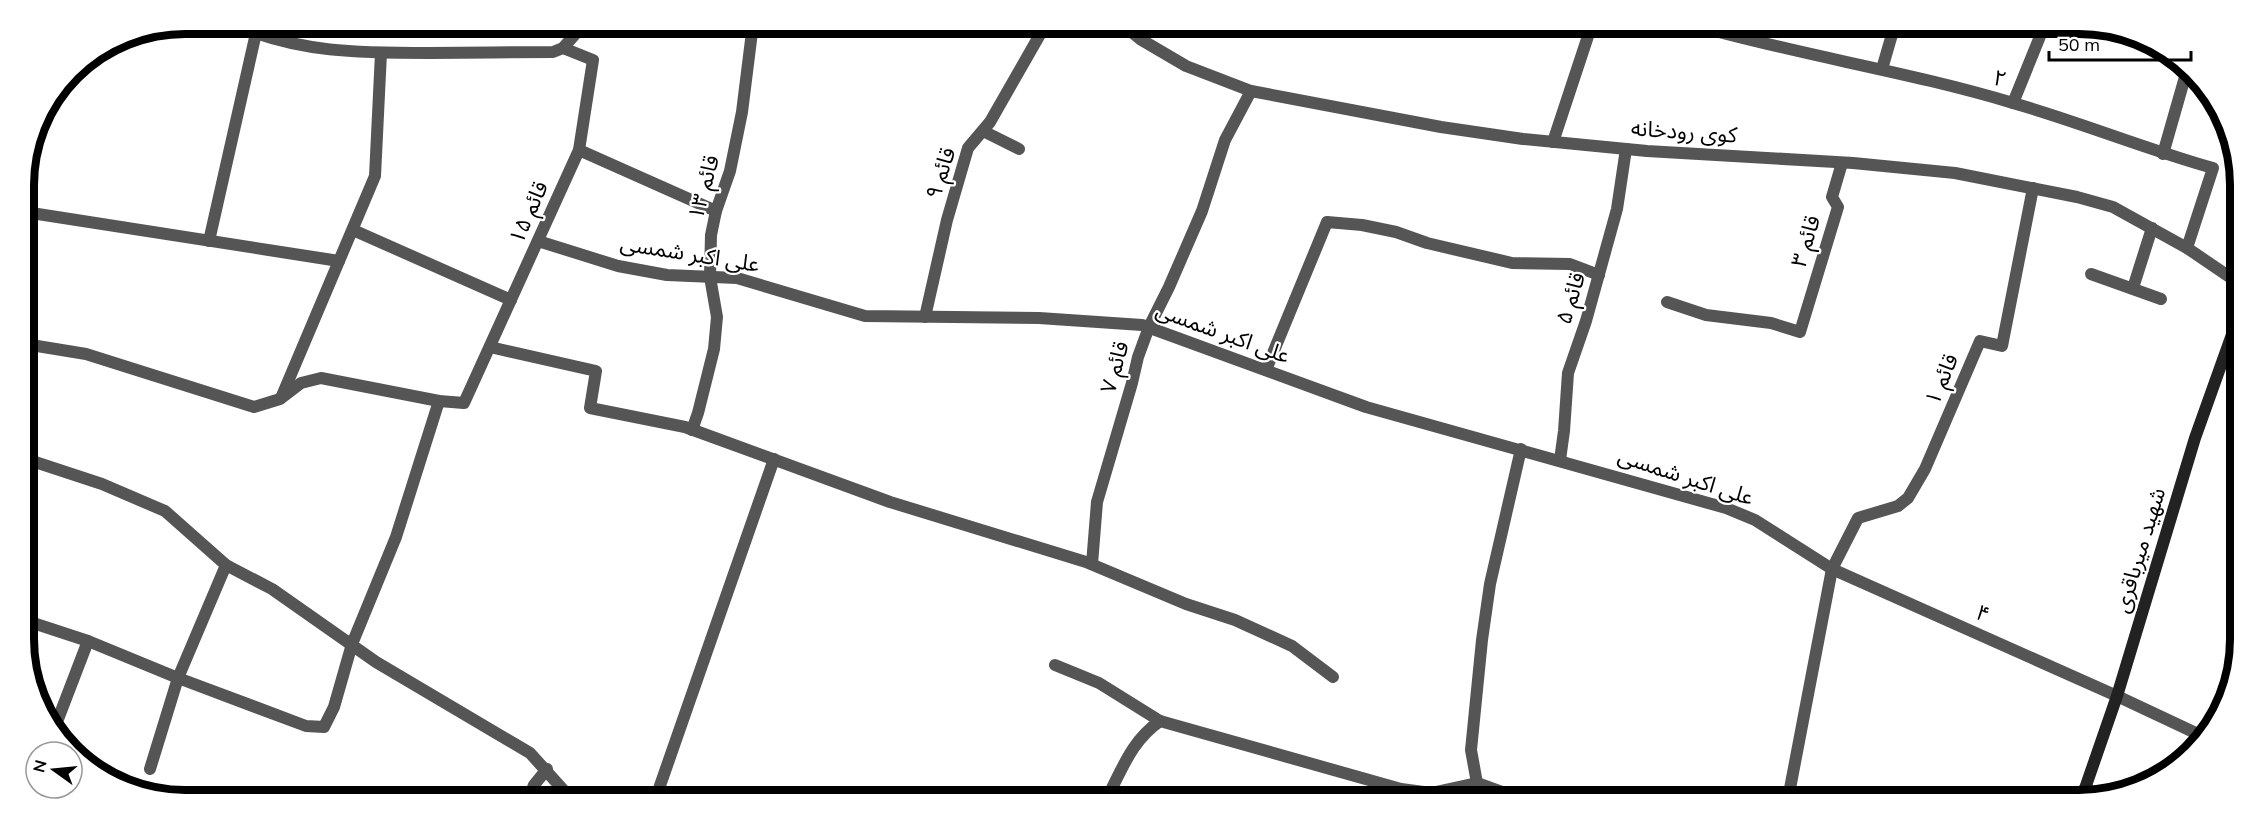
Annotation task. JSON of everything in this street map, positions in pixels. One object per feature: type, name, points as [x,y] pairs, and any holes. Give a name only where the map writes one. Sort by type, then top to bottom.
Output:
[{"type":"main road","name":"شهید میرباقری","points":[[2085,789],[2117,696],[2194,438],[2230,339]]},
{"type":"street","points":[[209,241],[256,34]]},
{"type":"street","points":[[259,34],[293,44],[349,52],[381,53],[553,52],[563,48],[575,34]]},
{"type":"street","name":"قائم ۱۳","points":[[692,430],[714,349],[717,317],[710,277],[711,236],[716,211],[730,171],[742,112],[752,34]]},
{"type":"street","name":"قائم ۹","points":[[925,317],[947,220],[968,148],[983,131],[1014,83],[1041,34]]},
{"type":"street","name":"کوی رودخانه","points":[[1134,34],[1186,66],[1251,91],[1441,127],[1626,149],[1955,173],[2033,188],[2113,207],[2187,248],[2230,277]]},
{"type":"street","points":[[1553,142],[1589,34]]},
{"type":"street","name":"۲","points":[[1724,34],[1882,69],[2013,103],[2163,154],[2213,168],[2187,248]]},
{"type":"street","points":[[1737,38],[1738,34]]},
{"type":"street","points":[[1882,69],[1893,34]]},
{"type":"street","points":[[2013,103],[2041,34]]},
{"type":"street","name":"قائم ۱۵","points":[[439,401],[464,403],[579,150],[593,60],[563,48]]},
{"type":"street","points":[[280,399],[375,176],[381,53]]},
{"type":"street","points":[[2163,154],[2185,78]]},
{"type":"street","name":"قائم ۷","points":[[1092,564],[1097,502],[1138,357],[1149,327],[1202,211],[1225,140],[1251,91]]},
{"type":"street","points":[[983,131],[1019,149]]},
{"type":"street","name":"قائم ۵","points":[[1560,460],[1568,374],[1617,209],[1626,149]]},
{"type":"street","points":[[579,150],[716,211]]},
{"type":"street","name":"قائم ۳","points":[[1666,302],[1706,315],[1771,323],[1800,332],[1838,207],[1832,197],[1842,163]]},
{"type":"street","name":"قائم ۱","points":[[1832,569],[1858,518],[1898,506],[1908,498],[1925,469],[1980,340],[2002,346],[2033,188]]},
{"type":"street","points":[[35,214],[339,261]]},
{"type":"street","points":[[1266,370],[1327,222],[1362,225],[1396,232],[1427,243],[1512,263],[1570,264],[1599,275]]},
{"type":"street","points":[[2133,288],[2152,228]]},
{"type":"street","points":[[353,230],[511,300]]},
{"type":"street","name":"علی اکبر شمسی","points":[[538,241],[618,266],[667,274],[737,278],[865,316],[1039,318],[1142,325],[1366,407],[1726,508],[1755,520],[1832,569]]},
{"type":"street","points":[[2091,274],[2162,299]]},
{"type":"street","points":[[34,623],[88,641],[306,726],[324,727],[334,707],[352,644],[396,537],[439,401],[321,378],[301,383],[280,399],[254,407],[86,354],[35,346]]},
{"type":"street","points":[[490,347],[596,371],[590,408],[692,430],[890,502],[1092,564],[1186,604],[1235,620],[1292,646],[1333,677]]},
{"type":"street","points":[[1477,783],[1472,750],[1482,640],[1490,584],[1521,449]]},
{"type":"street","points":[[659,790],[774,459]]},
{"type":"street","points":[[34,462],[102,484],[165,511],[226,565],[272,589],[376,662],[530,753],[564,790]]},
{"type":"street","points":[[150,769],[178,678],[226,565]]},
{"type":"street","points":[[1790,789],[1832,569]]},
{"type":"street","name":"۴","points":[[1832,569],[2196,733]]},
{"type":"street","points":[[58,719],[88,641]]},
{"type":"street","points":[[1055,665],[1100,683],[1160,722],[1404,789]]},
{"type":"street","points":[[1111,790],[1128,753],[1146,731],[1160,722]]},
{"type":"street","points":[[532,790],[547,769]]},
{"type":"street","points":[[1448,789],[1477,783],[1494,789]]}]
